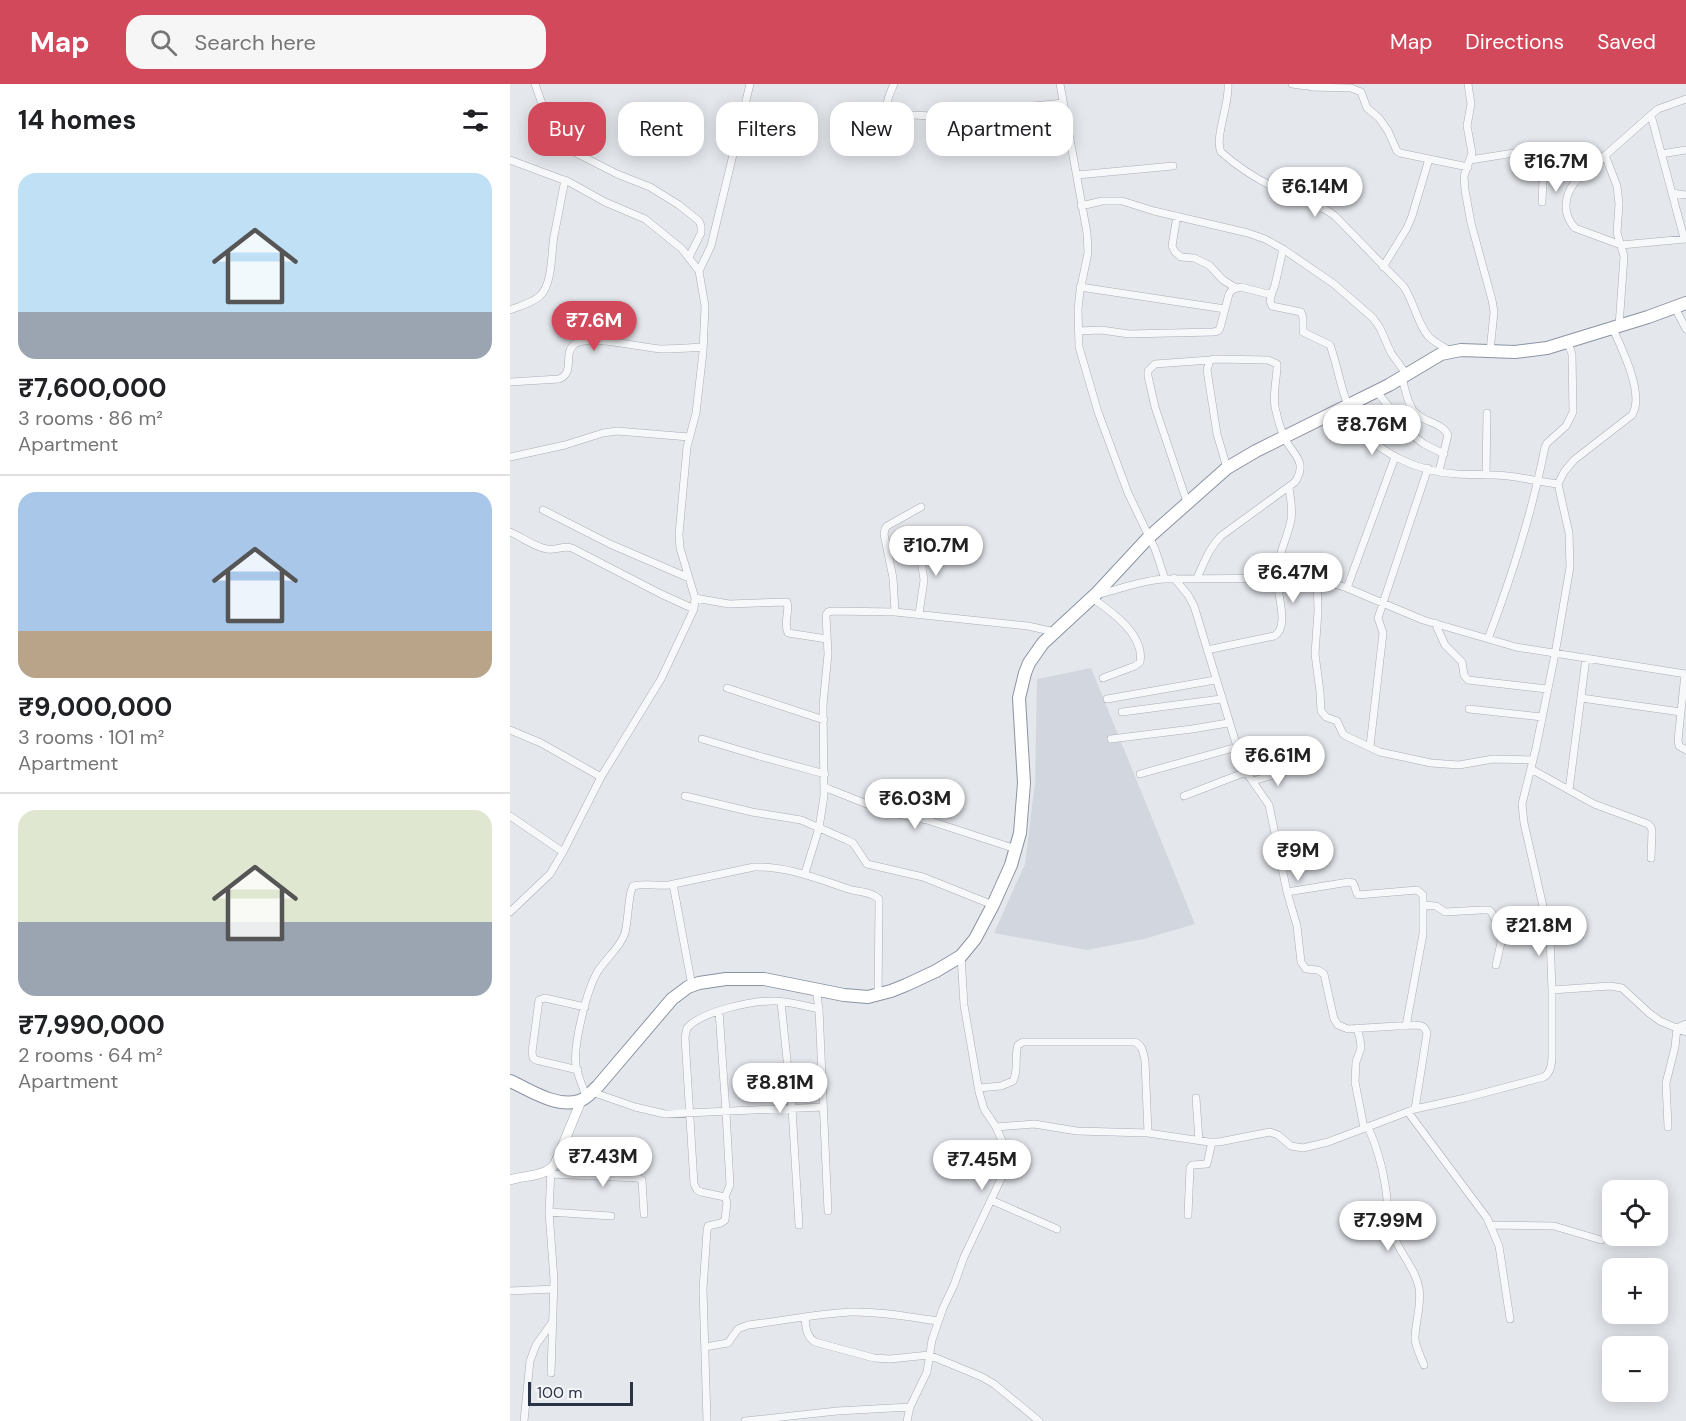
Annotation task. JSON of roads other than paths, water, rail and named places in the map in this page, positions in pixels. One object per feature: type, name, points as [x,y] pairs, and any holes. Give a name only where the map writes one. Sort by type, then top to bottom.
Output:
[{"type":"highway","points":[[510,1081],[549,1099],[571,1102],[586,1096],[672,999],[692,986],[711,980],[764,979],[857,997],[878,995],[921,979],[961,956],[975,939],[993,905],[1016,849],[1022,816],[1024,783],[1019,698],[1025,673],[1036,652],[1094,596],[1148,538],[1187,502],[1238,460],[1377,392],[1432,358],[1451,352],[1475,350],[1515,352],[1547,348],[1681,306]]},
{"type":"street","points":[[535,84],[551,124],[564,145],[617,174],[650,187],[699,221],[701,233],[689,257]]},
{"type":"street","points":[[699,272],[711,246],[750,84]]},
{"type":"street","points":[[894,84],[887,105],[888,110],[893,114],[926,116]]},
{"type":"street","points":[[1060,84],[1063,102]]},
{"type":"street","points":[[1228,84],[1228,99],[1219,141],[1221,152],[1262,181],[1326,209],[1394,276],[1407,292],[1424,329],[1430,337],[1451,352]]},
{"type":"street","points":[[1293,84],[1356,89],[1360,92],[1367,108],[1384,124],[1397,151],[1429,159],[1469,163],[1514,153],[1517,158],[1517,172],[1543,179],[1542,202]]},
{"type":"street","points":[[1468,84],[1471,104],[1467,126],[1471,146],[1469,163],[1464,176],[1465,190],[1471,223],[1493,306],[1490,351]]},
{"type":"street","points":[[1650,115],[1685,238],[1621,245],[1575,228],[1566,213],[1566,204],[1569,190],[1575,182],[1650,115],[1658,109],[1686,99]]},
{"type":"street","points":[[1661,154],[1686,150]]},
{"type":"street","points":[[1073,155],[1088,245],[1078,309],[1079,347],[1098,412],[1128,493],[1155,549],[1165,579]]},
{"type":"street","points":[[996,1127],[1034,1124],[1086,1131],[1148,1133],[1212,1142],[1270,1132],[1278,1135],[1291,1146],[1303,1148],[1328,1142],[1411,1110],[1544,1077],[1551,1070],[1550,937],[1524,823],[1522,804],[1555,654],[1570,567],[1567,526],[1558,484],[1574,460],[1632,415],[1636,404],[1631,376],[1616,328],[1624,265],[1617,233],[1619,204],[1617,186],[1605,155]]},
{"type":"street","points":[[1383,267],[1407,228],[1429,159]]},
{"type":"street","points":[[510,160],[565,180],[617,208],[645,219],[689,257],[699,272],[705,306],[696,413],[687,447],[679,534],[680,548],[695,598],[694,609],[657,686],[601,777],[550,874],[510,912]]},
{"type":"street","points":[[1077,176],[1173,166]]},
{"type":"street","points":[[510,310],[531,302],[541,295],[546,287],[565,180]]},
{"type":"street","points":[[1672,193],[1686,195]]},
{"type":"street","points":[[1082,206],[1112,200],[1122,201],[1248,233],[1283,249],[1334,284],[1373,318],[1380,328],[1404,376],[1412,410],[1420,417],[1447,431],[1448,439],[1439,471]]},
{"type":"street","points":[[1177,216],[1172,246],[1175,252],[1209,265],[1223,280],[1236,288]]},
{"type":"street","points":[[1283,249],[1270,301],[1272,306],[1301,312],[1303,332],[1330,345],[1347,405],[1356,422],[1377,444],[1395,457],[1439,471],[1508,476],[1558,484]]},
{"type":"street","points":[[1080,287],[1225,309]]},
{"type":"street","points":[[1078,330],[1129,334],[1213,332],[1220,328],[1232,290],[1241,287],[1272,293]]},
{"type":"street","points":[[1681,306],[1686,329]]},
{"type":"street","points":[[510,382],[559,379],[565,376],[570,349],[575,343],[581,341],[595,340],[662,349],[703,347]]},
{"type":"street","points":[[1488,639],[1511,577],[1538,482],[1545,447],[1566,426],[1573,412],[1572,354],[1568,343]]},
{"type":"street","points":[[1210,360],[1207,370],[1217,434],[1227,468]]},
{"type":"street","points":[[1187,502],[1155,406],[1148,370],[1155,364],[1210,360],[1268,360],[1277,364],[1275,402],[1284,437],[1298,456],[1301,471],[1289,487],[1221,536],[1208,552],[1197,578]]},
{"type":"street","points":[[1377,392],[1411,434],[1424,444],[1444,454]]},
{"type":"street","points":[[1486,475],[1487,412]]},
{"type":"street","points":[[510,457],[616,431],[689,437]]},
{"type":"street","points":[[1347,588],[1395,457]]},
{"type":"street","points":[[1370,746],[1383,633],[1378,618],[1428,468]]},
{"type":"street","points":[[1207,650],[1274,636],[1282,628],[1277,578],[1281,549],[1291,517],[1289,487]]},
{"type":"street","points":[[895,612],[893,578],[885,529],[921,507]]},
{"type":"street","points":[[543,510],[610,544],[689,579]]},
{"type":"street","points":[[510,532],[544,549],[555,549],[562,546],[572,548],[694,609]]},
{"type":"street","points":[[918,541],[924,580],[919,614]]},
{"type":"street","points":[[1174,578],[1194,606],[1228,723],[1246,772],[1269,805],[1287,892],[1297,926],[1303,967],[1322,971],[1324,974],[1334,1019],[1343,1028],[1421,1025],[1426,1028],[1427,1033],[1411,1110],[1487,1218],[1499,1246],[1510,1319]]},
{"type":"street","points":[[1094,596],[1147,580],[1174,578],[1317,579],[1347,588],[1435,623],[1516,647],[1685,674],[1677,740],[1679,746],[1686,750]]},
{"type":"street","points":[[1317,579],[1318,610],[1315,654],[1321,711],[1326,717],[1337,721],[1343,734],[1387,754],[1431,763],[1450,765],[1493,759],[1533,760]]},
{"type":"street","points":[[1094,596],[1126,625],[1134,637],[1141,656],[1140,662],[1135,666],[1103,678]]},
{"type":"street","points":[[695,598],[729,604],[787,602],[788,633],[827,639]]},
{"type":"street","points":[[805,873],[819,828],[824,787],[824,705],[828,654],[825,619],[828,612],[919,614],[1028,626],[1055,632]]},
{"type":"street","points":[[1435,623],[1444,645],[1462,662],[1467,680],[1547,689]]},
{"type":"street","points":[[1569,790],[1586,658]]},
{"type":"street","points":[[1107,699],[1215,680]]},
{"type":"street","points":[[727,688],[824,720]]},
{"type":"street","points":[[1581,698],[1681,712]]},
{"type":"street","points":[[1122,712],[1221,699]]},
{"type":"street","points":[[1469,709],[1542,717]]},
{"type":"street","points":[[1111,739],[1228,723]]},
{"type":"street","points":[[510,730],[541,743],[601,777]]},
{"type":"street","points":[[702,739],[825,774]]},
{"type":"street","points":[[1140,774],[1237,747]]},
{"type":"street","points":[[1252,781],[1298,768]]},
{"type":"street","points":[[1531,769],[1604,808],[1644,822],[1651,827],[1651,858]]},
{"type":"street","points":[[1184,795],[1246,772]]},
{"type":"street","points":[[824,787],[887,812],[927,820],[1016,849]]},
{"type":"street","points":[[685,796],[752,812],[790,818],[819,828],[853,843],[867,864],[923,877],[993,905]]},
{"type":"street","points":[[510,816],[563,852]]},
{"type":"street","points":[[551,1372],[554,1289],[549,1212],[551,1172],[586,1096],[578,1070],[576,1052],[591,985],[599,970],[619,946],[625,933],[633,886],[673,885],[754,867],[765,867],[805,873],[875,896],[879,899],[878,995]]},
{"type":"street","points":[[1287,892],[1349,882],[1353,883],[1358,896],[1417,890],[1423,895],[1422,945],[1406,1026]]},
{"type":"street","points":[[673,885],[692,986]]},
{"type":"street","points":[[1423,905],[1436,906],[1445,912],[1489,910],[1502,938],[1496,965]]},
{"type":"street","points":[[907,1421],[910,1407],[927,1372],[932,1340],[938,1322],[964,1257],[1008,1164],[1006,1150],[996,1127],[984,1108],[979,1088],[962,988],[961,956]]},
{"type":"street","points":[[1552,990],[1610,986],[1622,988],[1660,1021],[1686,1032]]},
{"type":"street","points":[[816,989],[819,1009],[828,1211]]},
{"type":"street","points":[[578,1070],[536,1060],[532,1053],[539,1000],[545,998],[585,1007]]},
{"type":"street","points":[[725,1197],[701,1192],[694,1184],[685,1037],[687,1028],[698,1019],[719,1011],[759,1002],[781,1002],[819,1009]]},
{"type":"street","points":[[781,1002],[792,1108],[799,1226]]},
{"type":"street","points":[[707,1421],[704,1276],[707,1231],[708,1226],[724,1220],[727,1202],[725,1197],[730,1185],[719,1011]]},
{"type":"street","points":[[1677,1028],[1686,1024]]},
{"type":"street","points":[[1357,1028],[1361,1043],[1356,1062],[1355,1082],[1366,1128],[1375,1142],[1381,1164],[1390,1223],[1395,1239],[1419,1285],[1420,1297],[1415,1340],[1425,1365]]},
{"type":"street","points":[[1668,1127],[1666,1083],[1677,1028]]},
{"type":"street","points":[[979,1088],[1001,1086],[1013,1082],[1018,1045],[1023,1042],[1135,1042],[1141,1045],[1145,1061],[1148,1133]]},
{"type":"street","points":[[586,1096],[652,1112],[726,1112],[823,1107]]},
{"type":"street","points":[[1196,1098],[1199,1140]]},
{"type":"street","points":[[1188,1215],[1190,1168],[1195,1164],[1207,1164],[1212,1142]]},
{"type":"street","points":[[510,1180],[551,1172],[638,1178],[642,1180],[644,1214]]},
{"type":"street","points":[[991,1200],[1057,1229]]},
{"type":"street","points":[[549,1212],[611,1216]]},
{"type":"street","points":[[1490,1225],[1554,1226],[1601,1240]]},
{"type":"street","points":[[510,1291],[554,1289]]},
{"type":"street","points":[[705,1347],[728,1343],[743,1326],[850,1312],[868,1312],[938,1322]]},
{"type":"street","points":[[805,1318],[807,1333],[815,1342],[882,1359],[907,1359],[930,1355],[994,1384],[1039,1421]]},
{"type":"street","points":[[524,1421],[530,1361],[536,1345],[553,1322]]},
{"type":"street","points":[[745,1421],[821,1412],[910,1407]]},
{"type":"street","points":[[821,1412],[822,1421]]}]
